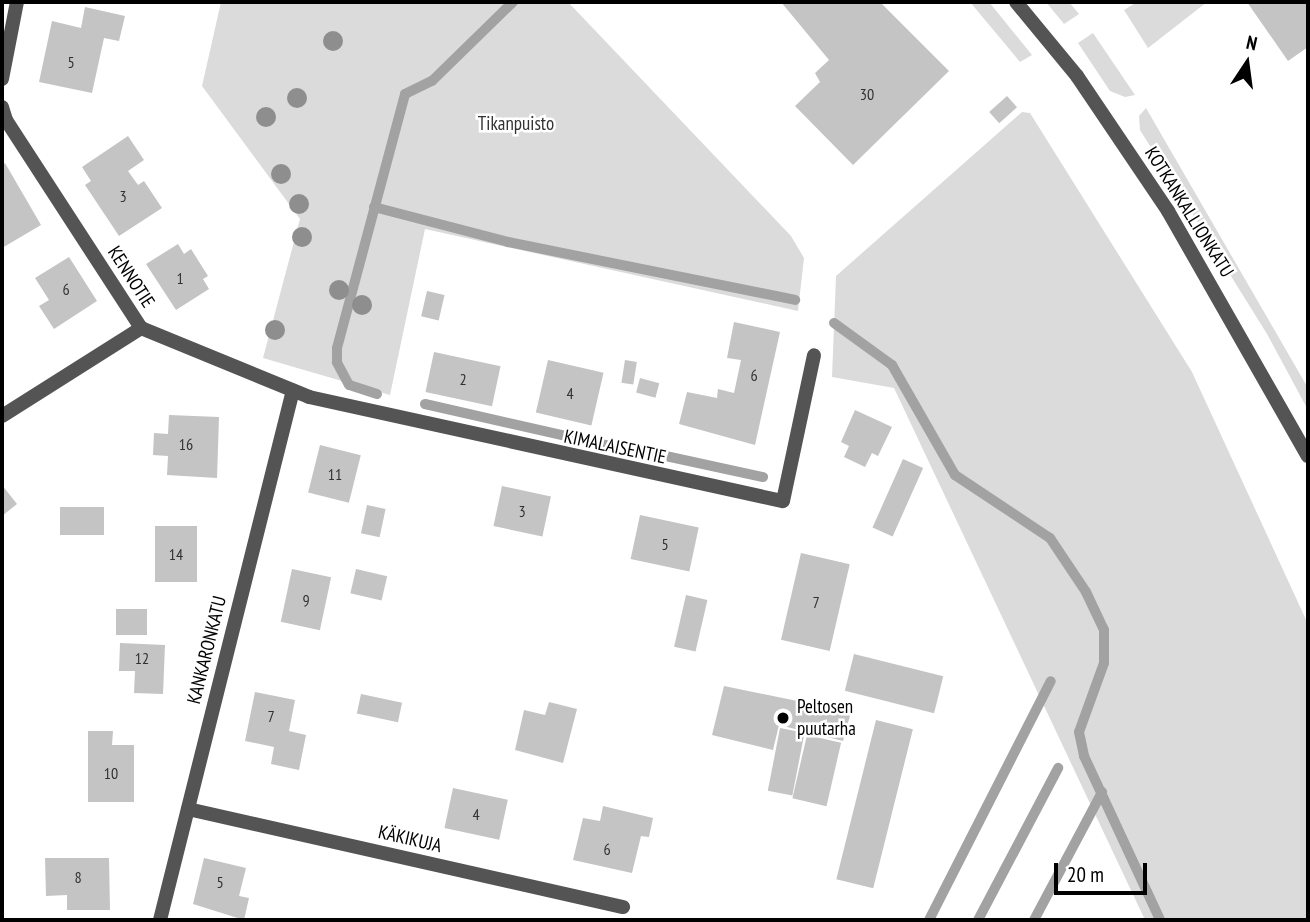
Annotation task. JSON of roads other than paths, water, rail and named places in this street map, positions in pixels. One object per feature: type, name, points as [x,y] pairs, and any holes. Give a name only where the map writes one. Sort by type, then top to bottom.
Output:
[{"type":"street","points":[[2,79],[17,2]]},
{"type":"street","name":"KOTKANKALLIONKATU","points":[[1016,2],[1077,76],[1168,211],[1308,456]]},
{"type":"street","name":"KENNOTIE","points":[[3,116],[141,328],[293,390]]},
{"type":"street","points":[[2,416],[141,328]]},
{"type":"street","name":"KIMALAISENTIE","points":[[293,390],[447,430],[783,501],[814,355]]},
{"type":"street","name":"KANKARONKATU","points":[[160,920],[293,390]]},
{"type":"street","name":"KÄKIKUJA","points":[[187,809],[623,907]]},
{"type":"waterway","points":[[377,394],[349,385],[337,362],[337,348],[405,94],[432,81],[513,2]]},
{"type":"waterway","points":[[374,207],[508,242],[795,300]]},
{"type":"waterway","points":[[834,323],[892,365],[955,475],[1050,538],[1086,592],[1104,630],[1104,663],[1079,732],[1084,756],[1160,920]]},
{"type":"waterway","points":[[425,404],[606,445]]},
{"type":"waterway","points":[[638,450],[763,477]]},
{"type":"waterway","points":[[929,920],[1051,681]]},
{"type":"waterway","points":[[978,920],[1058,768]]},
{"type":"waterway","points":[[1034,920],[1102,792]]},
{"type":"place","name":"Peltosen puutarha","points":[[783,718]]},
{"type":"park label","name":"Tikanpuisto","points":[[516,124]]}]
